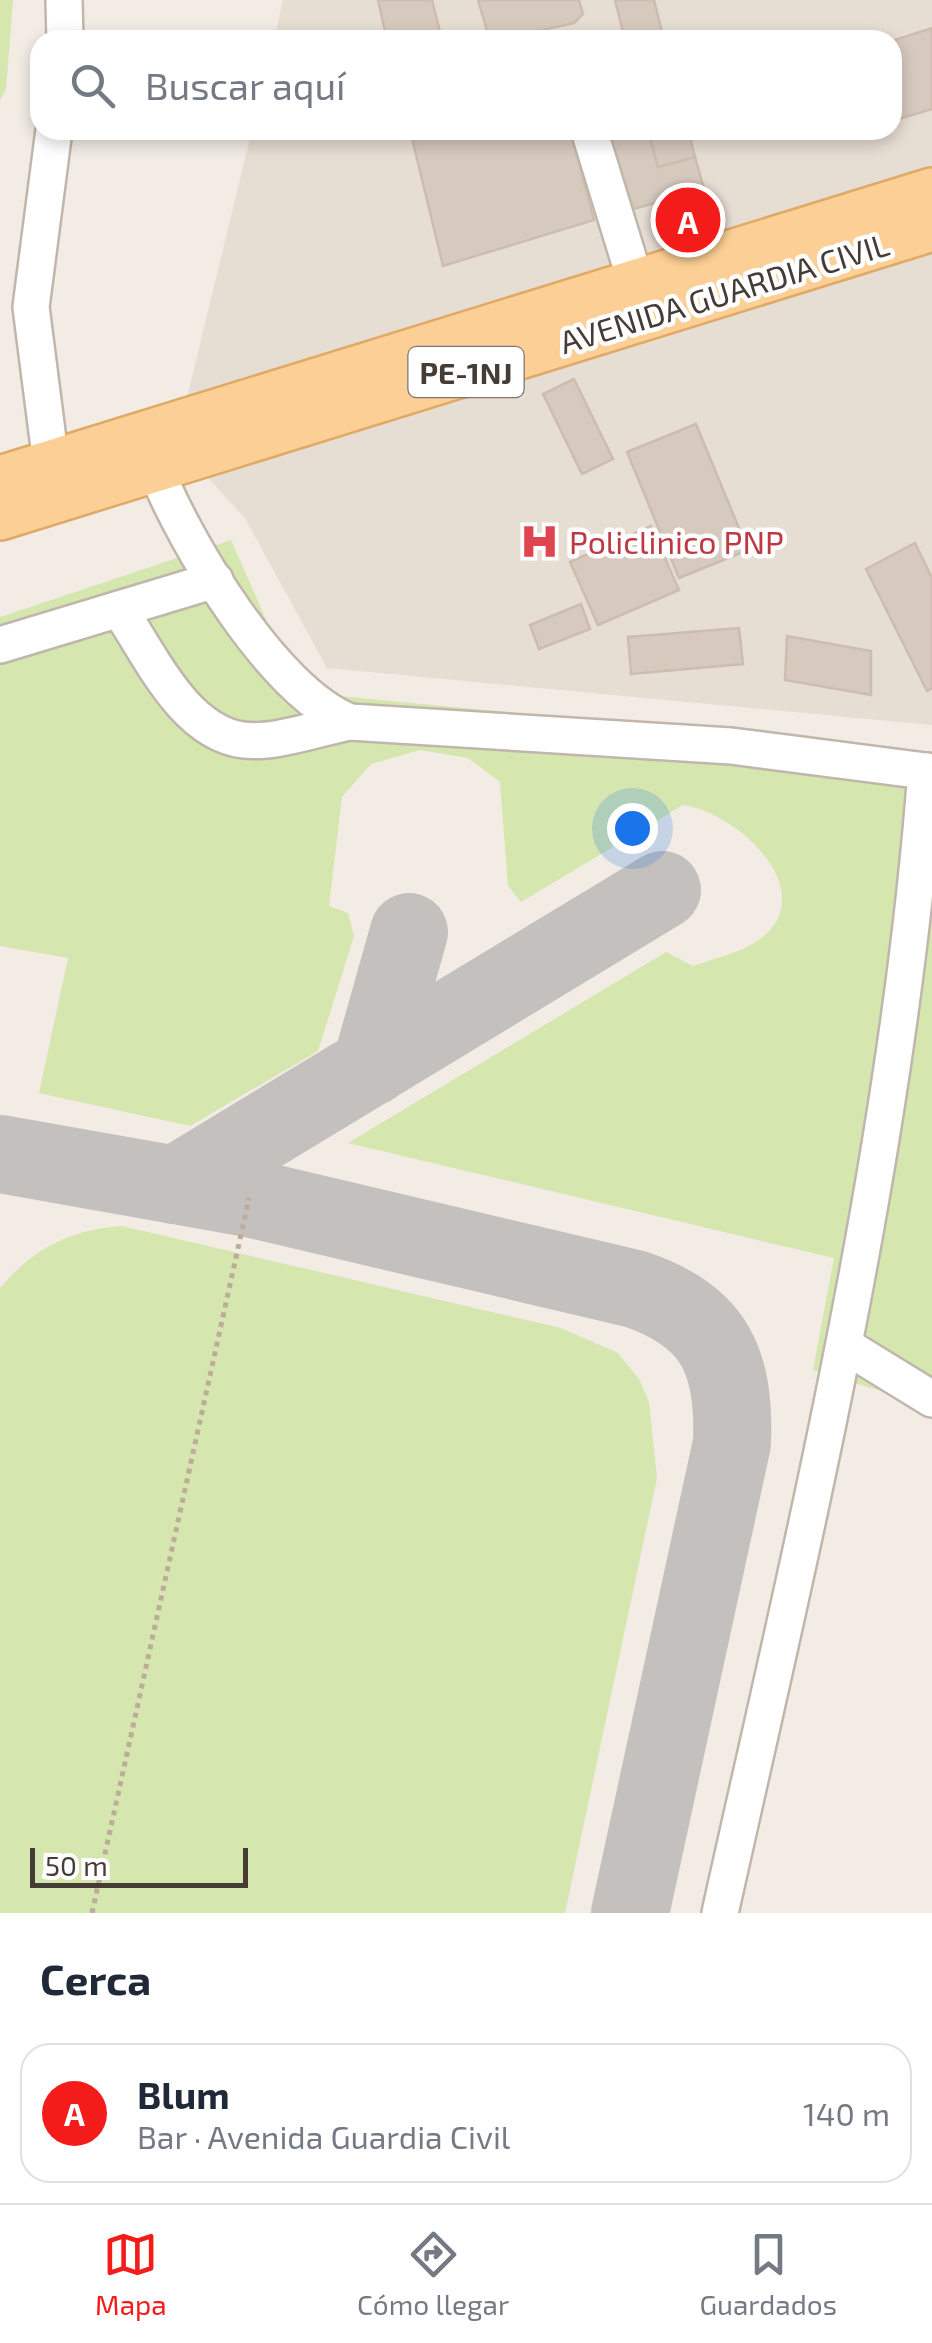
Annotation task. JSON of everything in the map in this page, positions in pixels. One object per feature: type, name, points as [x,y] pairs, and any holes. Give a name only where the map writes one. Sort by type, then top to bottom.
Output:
[{"type":"main road","name":"AVENIDA GUARDIA CIVIL","points":[[0,517],[156,468],[636,282],[932,191]]},
{"type":"main road","name":"AVENIDA GUARDIA CIVIL","points":[[0,479],[392,377],[932,228]]},
{"type":"street","points":[[64,0],[65,30]]},
{"type":"street","points":[[52,463],[31,307],[53,140]]},
{"type":"street","points":[[592,140],[636,282]]},
{"type":"street","points":[[156,468],[176,520],[286,677],[326,713],[350,722]]},
{"type":"street","points":[[0,645],[215,580]]},
{"type":"street","points":[[119,609],[186,708],[213,732],[245,741],[350,722],[696,744],[929,772],[913,925],[844,1345],[720,1913]]},
{"type":"street","points":[[844,1345],[932,1399]]},
{"type":"path","points":[[92,1913],[249,1198]]},
{"type":"shaded area","points":[[283,0],[932,0],[932,725],[327,668],[245,518],[176,443],[250,140],[902,140],[902,30],[276,30]]},
{"type":"green space","points":[[0,0],[13,0],[6,89],[0,100]]},
{"type":"green space","points":[[231,540],[298,692],[932,753],[932,1407],[813,1370],[834,1258],[348,1143],[666,952],[693,966],[742,949],[764,936],[779,916],[782,897],[778,879],[754,844],[737,829],[700,809],[683,805],[521,902],[508,886],[500,782],[468,758],[420,750],[371,764],[342,797],[329,906],[348,913],[354,936],[318,1051],[190,1126],[39,1093],[68,958],[0,946],[0,617]]},
{"type":"green space","points":[[122,1226],[561,1328],[618,1353],[639,1379],[649,1402],[657,1478],[565,1913],[0,1913],[0,1288],[26,1262],[54,1244],[86,1232]]},
{"type":"building","points":[[378,0],[432,0],[440,30],[385,30]]},
{"type":"building","points":[[478,0],[579,0],[583,14],[574,23],[542,30],[487,30]]},
{"type":"building","points":[[615,0],[654,0],[662,30],[622,30]]},
{"type":"building","points":[[932,28],[932,109],[902,118],[902,38]]},
{"type":"building","points":[[412,140],[573,140],[594,220],[443,266]]},
{"type":"building","points":[[611,140],[651,140],[658,167],[695,157],[704,189],[630,210]]},
{"type":"building","points":[[651,140],[691,140],[695,157],[658,167]]},
{"type":"building","points":[[574,379],[613,459],[582,474],[543,394]]},
{"type":"building","points":[[696,424],[748,550],[679,578],[627,452]]},
{"type":"building","points":[[651,526],[679,590],[598,625],[570,562]]},
{"type":"building","points":[[915,543],[932,578],[932,688],[927,691],[866,569]]},
{"type":"building","points":[[581,604],[590,629],[539,649],[530,625]]},
{"type":"building","points":[[739,628],[743,664],[631,674],[628,637]]},
{"type":"building","points":[[787,636],[871,651],[871,695],[785,680]]},
{"type":"taxiway","points":[[175,1185],[662,890]]},
{"type":"taxiway","points":[[371,1067],[409,932]]},
{"type":"taxiway","points":[[0,1154],[249,1198],[635,1289],[663,1300],[702,1328],[724,1366],[730,1389],[732,1443],[630,1913]]},
{"type":"place","name":"Blum","points":[[688,220]]},
{"type":"place","name":"Policlinico PNP","points":[[539,541]]}]
